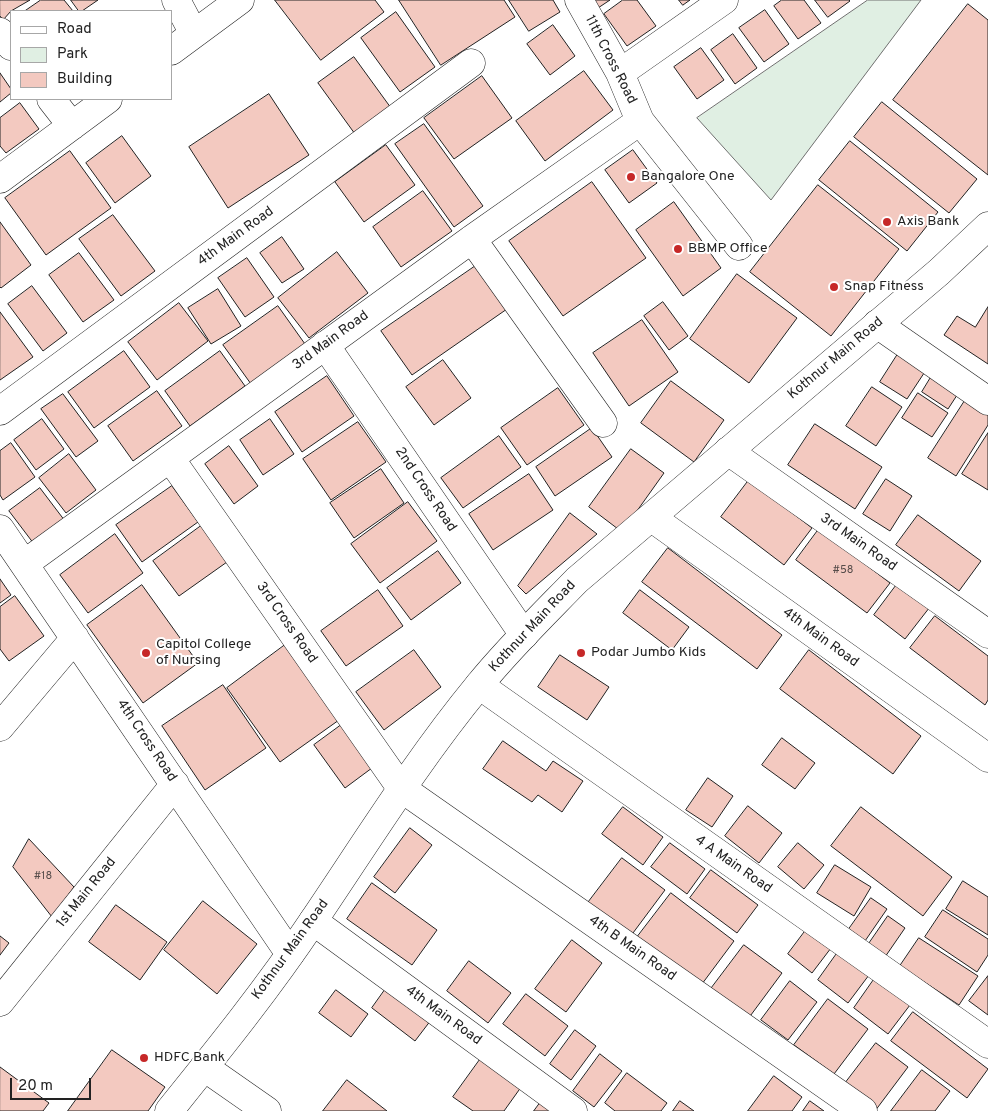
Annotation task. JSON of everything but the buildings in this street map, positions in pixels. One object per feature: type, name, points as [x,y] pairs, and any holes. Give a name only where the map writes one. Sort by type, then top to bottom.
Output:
[{"type":"street","points":[[176,0],[194,34]]},
{"type":"street","points":[[172,50],[240,0]]},
{"type":"street","name":"11th Cross Road","points":[[579,0],[620,73],[640,121],[739,246]]},
{"type":"street","points":[[620,73],[724,0]]},
{"type":"street","points":[[0,32],[10,45]]},
{"type":"street","name":"4th Main Road","points":[[0,411],[471,64]]},
{"type":"street","points":[[52,100],[72,126]]},
{"type":"street","points":[[0,180],[107,100]]},
{"type":"street","name":"3rd Main Road","points":[[24,564],[472,239],[640,121]]},
{"type":"street","name":"Kothnur Main Road","points":[[169,1111],[290,954],[401,788],[479,685],[524,635],[577,580],[939,272],[988,226]]},
{"type":"street","points":[[472,239],[603,423]]},
{"type":"street","points":[[877,324],[988,401]]},
{"type":"street","name":"2nd Cross Road","points":[[325,345],[524,635]]},
{"type":"street","name":"3rd Main Road","points":[[728,451],[984,623]]},
{"type":"street","name":"3rd Cross Road","points":[[170,458],[401,788]]},
{"type":"street","name":"4th Main Road","points":[[652,518],[988,758]]},
{"type":"street","name":"4th Cross Road","points":[[0,529],[290,954]]},
{"type":"street","points":[[0,727],[75,638]]},
{"type":"street","name":"4 A Main Road","points":[[479,685],[988,1044]]},
{"type":"street","name":"1st Main Road","points":[[0,1002],[175,784]]},
{"type":"street","name":"4th B Main Road","points":[[401,788],[863,1111]]},
{"type":"street","name":"4th Main Road","points":[[313,921],[572,1111]]},
{"type":"street","points":[[204,1067],[267,1111]]},
{"type":"green space","points":[[868,0],[921,0],[771,200],[697,118]]},
{"type":"place","name":"Bangalore One","points":[[631,177]]},
{"type":"place","name":"Axis Bank","points":[[887,222]]},
{"type":"place","name":"BBMP Office","points":[[678,249]]},
{"type":"place","name":"Snap Fitness","points":[[834,287]]},
{"type":"place","name":"Capitol College of Nursing","points":[[146,653]]},
{"type":"place","name":"Podar Jumbo Kids","points":[[581,653]]},
{"type":"place","name":"HDFC Bank","points":[[144,1058]]}]
